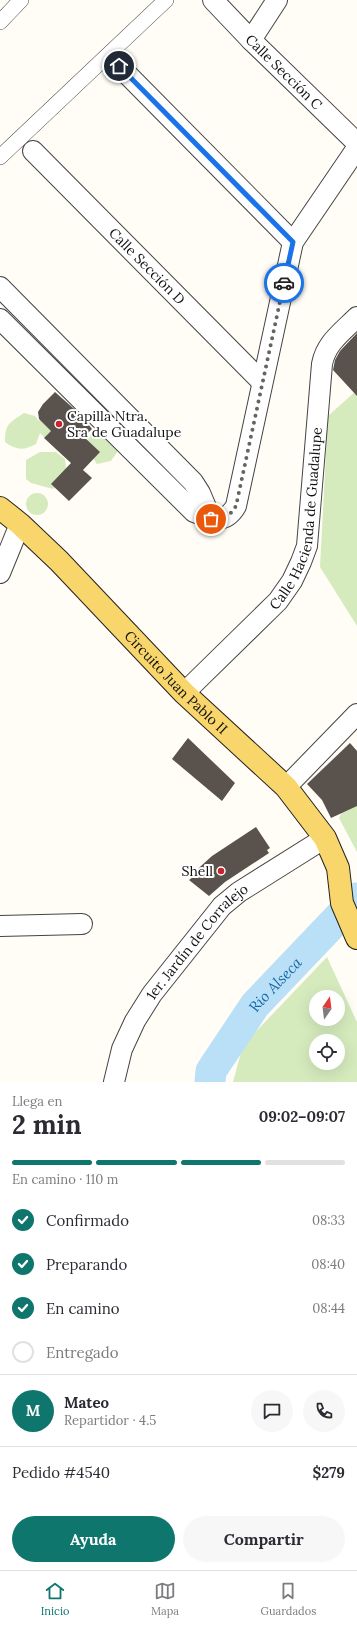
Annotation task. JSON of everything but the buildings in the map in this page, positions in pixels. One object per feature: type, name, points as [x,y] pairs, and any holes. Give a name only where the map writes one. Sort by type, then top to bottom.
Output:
[{"type":"main road","name":"Circuito Juan Pablo II","points":[[0,508],[20,524],[59,561],[184,694],[286,787],[325,838],[338,868],[342,903],[357,938]]},
{"type":"main road","points":[[338,868],[357,882]]},
{"type":"street","points":[[0,22],[21,0]]},
{"type":"street","points":[[0,157],[166,0]]},
{"type":"street","name":"Calle Sección C","points":[[213,0],[251,40],[357,143]]},
{"type":"street","points":[[251,40],[277,0]]},
{"type":"street","points":[[119,66],[293,242]]},
{"type":"street","points":[[22,309],[4,322],[194,512],[211,519],[227,517],[233,512],[236,506],[293,242],[357,148]]},
{"type":"street","name":"Calle Sección D","points":[[33,151],[262,382]]},
{"type":"street","points":[[0,287],[193,482],[200,493],[211,519]]},
{"type":"street","name":"Calle Hacienda de Guadalupe","points":[[184,694],[278,601],[292,581],[301,562],[307,546],[321,372],[324,353],[330,344],[357,317]]},
{"type":"street","points":[[0,573],[20,524]]},
{"type":"street","points":[[286,787],[357,714]]},
{"type":"street","name":"1er. Jardín de Corralejo","points":[[114,1082],[122,1049],[135,1021],[152,994],[222,906],[239,892],[325,838]]},
{"type":"street","points":[[0,926],[82,924]]},
{"type":"green space","points":[[357,390],[357,626],[320,567],[328,416]]},
{"type":"green space","points":[[24,413],[35,416],[39,421],[40,420],[69,449],[63,456],[40,433],[36,444],[27,448],[16,448],[5,442],[6,431],[9,424]]},
{"type":"green space","points":[[99,434],[111,439],[118,451],[111,461],[97,464],[90,454],[86,442],[90,435]]},
{"type":"green space","points":[[40,452],[56,452],[65,459],[67,478],[53,489],[31,483],[26,479],[26,460]]},
{"type":"green space","points":[[33,493],[41,493],[48,500],[48,508],[41,515],[33,515],[26,508],[26,500]]},
{"type":"green space","points":[[357,778],[357,852],[339,818]]},
{"type":"green space","points":[[327,957],[342,990],[309,990],[309,1026],[345,1026],[345,996],[357,1022],[357,1082],[233,1082],[243,1045]]},
{"type":"waterway","name":"Rio Alseca","points":[[210,1082],[211,1071],[255,1005],[357,898]]},
{"type":"way so far","points":[[211,519],[227,517],[233,512],[236,506],[284,283]]},
{"type":"place","name":"Capilla Ntra. Sra de Guadalupe","points":[[59,424]]},
{"type":"place","name":"Shell","points":[[221,871]]},
{"type":"route","points":[[119,66],[293,242],[284,283]]}]
